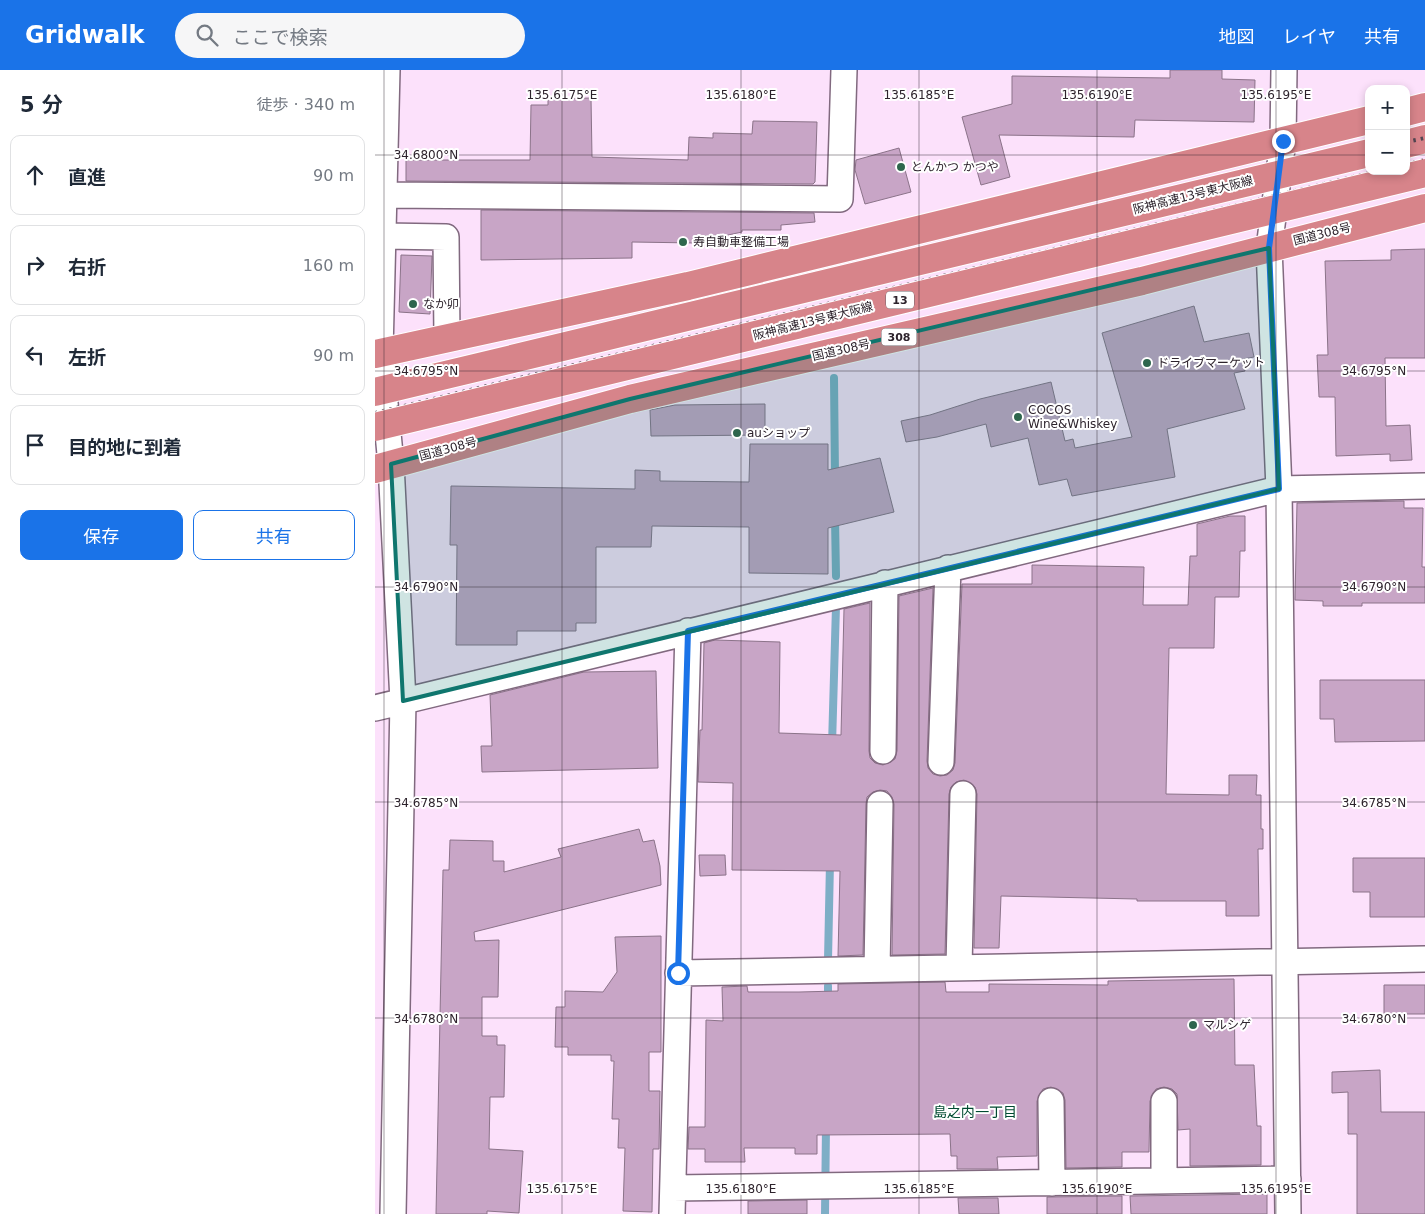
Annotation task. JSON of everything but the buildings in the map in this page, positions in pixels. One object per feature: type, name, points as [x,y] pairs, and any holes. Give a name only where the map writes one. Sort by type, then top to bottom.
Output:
[{"type":"highway","points":[[1410,111],[1425,107]]},
{"type":"highway","points":[[378,353],[688,286],[1365,121]]},
{"type":"highway","points":[[1410,143],[1425,139]]},
{"type":"highway","name":"阪神高速13号東大阪線","points":[[375,392],[1365,154]]},
{"type":"highway","name":"阪神高速13号東大阪線","points":[[375,427],[1425,173]]},
{"type":"highway","name":"国道308号","points":[[383,467],[631,399],[1142,281],[1425,208]]},
{"type":"street","points":[[387,70],[380,151],[385,195],[378,353],[383,467],[403,700],[393,1214]]},
{"type":"street","points":[[385,195],[840,199],[844,70]]},
{"type":"street","points":[[1284,70],[1283,141],[1269,248],[1279,489],[1288,1214]]},
{"type":"street","points":[[384,236],[446,237],[447,338]]},
{"type":"street","points":[[375,708],[1279,489],[1425,486]]},
{"type":"street","points":[[941,762],[948,568]]},
{"type":"street","points":[[883,751],[885,583]]},
{"type":"street","points":[[672,1214],[688,631]]},
{"type":"street","points":[[959,967],[963,794]]},
{"type":"street","points":[[877,969],[880,804]]},
{"type":"street","points":[[678,973],[1286,960],[1425,959]]},
{"type":"street","points":[[1051,1101],[1052,1183]]},
{"type":"street","points":[[1164,1101],[1164,1181]]},
{"type":"street","points":[[673,1188],[1288,1179]]},
{"type":"highlighted area","points":[[1269,248],[1279,489],[403,701],[391,464],[630,399]]},
{"type":"waterway","points":[[834,378],[835,477]]},
{"type":"waterway","points":[[835,518],[836,576]]},
{"type":"waterway","points":[[832,745],[836,606]]},
{"type":"waterway","points":[[828,960],[830,862]]},
{"type":"waterway","points":[[828,986],[828,1000]]},
{"type":"waterway","points":[[825,1214],[826,1126]]},
{"type":"railway","points":[[1410,141],[1425,138]]},
{"type":"railway","points":[[375,403],[1365,152]]},
{"type":"railway","points":[[1410,163],[1425,160]]},
{"type":"railway","points":[[375,413],[1365,174]]},
{"type":"place","name":"とんかつ かつや","points":[[901,167]]},
{"type":"place","name":"寿自動車整備工場","points":[[683,242]]},
{"type":"place","name":"なか卯","points":[[413,304]]},
{"type":"place","name":"ドライブマーケット","points":[[1147,363]]},
{"type":"place","name":"COCOS Wine&Whiskey","points":[[1018,417]]},
{"type":"place","name":"auショップ","points":[[737,433]]},
{"type":"place","name":"マルシゲ","points":[[1193,1025]]},
{"type":"district","name":"島之内一丁目","points":[[975,1112]]},
{"type":"route","points":[[678,973],[688,631],[1279,489],[1269,248],[1283,141]]}]
